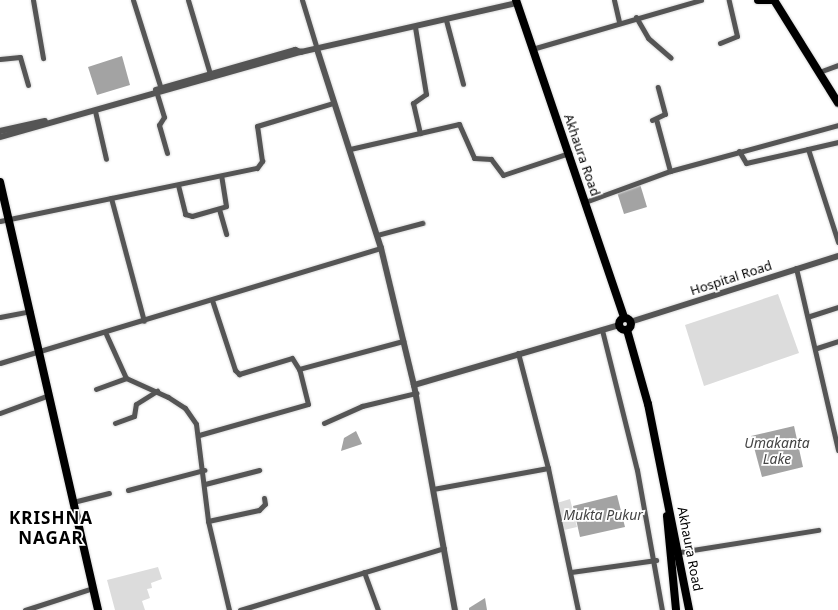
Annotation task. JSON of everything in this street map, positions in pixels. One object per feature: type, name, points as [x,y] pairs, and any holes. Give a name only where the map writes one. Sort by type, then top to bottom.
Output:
[{"type":"main road","points":[[758,0],[773,0],[838,103]]},
{"type":"main road","name":"Akhaura Road","points":[[516,2],[585,202],[625,324],[648,404],[666,493],[680,552],[689,610]]},
{"type":"main road","points":[[0,182],[10,219],[98,610]]},
{"type":"main road","points":[[666,493],[683,610]]},
{"type":"main road","name":"Akhaura Road","points":[[666,493],[676,610]]},
{"type":"street","points":[[33,0],[43,58]]},
{"type":"street","points":[[133,0],[159,91],[164,118],[159,125],[167,153]]},
{"type":"street","points":[[188,0],[210,74]]},
{"type":"street","points":[[302,0],[333,103],[350,149],[381,248],[416,393],[455,610]]},
{"type":"street","points":[[614,0],[619,21]]},
{"type":"street","points":[[532,49],[619,21],[701,0]]},
{"type":"street","points":[[720,43],[736,36],[729,0]]},
{"type":"street","points":[[0,131],[159,91],[301,52],[446,20],[516,2]]},
{"type":"street","points":[[636,17],[646,35],[670,58]]},
{"type":"street","points":[[446,20],[463,84]]},
{"type":"street","points":[[415,27],[426,94],[413,103],[420,133]]},
{"type":"street","points":[[0,137],[95,111],[210,74],[295,50],[301,52]]},
{"type":"street","points":[[0,59],[20,57],[28,85]]},
{"type":"street","points":[[819,72],[838,65]]},
{"type":"street","points":[[658,87],[665,114],[654,120],[670,172]]},
{"type":"street","points":[[0,221],[221,176],[262,166],[256,132],[260,124],[333,103]]},
{"type":"street","points":[[95,111],[106,159]]},
{"type":"street","points":[[350,149],[459,124],[474,158],[491,159],[503,175],[568,153]]},
{"type":"street","points":[[585,202],[670,172],[739,151],[838,125]]},
{"type":"street","points":[[739,151],[746,163],[838,142]]},
{"type":"street","points":[[808,149],[838,242]]},
{"type":"street","points":[[178,185],[185,215],[219,208],[226,204],[221,176]]},
{"type":"street","points":[[111,198],[144,321]]},
{"type":"street","points":[[219,208],[226,234]]},
{"type":"street","points":[[377,235],[422,223]]},
{"type":"street","points":[[0,363],[39,351],[106,334],[381,248]]},
{"type":"street","name":"Hospital Road","points":[[414,385],[518,353],[625,324],[796,268],[838,256]]},
{"type":"street","points":[[796,268],[810,316],[838,450]]},
{"type":"street","points":[[199,435],[308,404],[300,369],[292,358],[236,372],[212,300]]},
{"type":"street","points":[[810,316],[838,307]]},
{"type":"street","points":[[0,317],[30,311]]},
{"type":"street","points":[[602,330],[656,560],[662,610]]},
{"type":"street","points":[[106,334],[126,378],[157,391],[185,408],[199,435],[204,470],[208,521],[229,610]]},
{"type":"street","points":[[300,369],[403,341]]},
{"type":"street","points":[[817,348],[838,341]]},
{"type":"street","points":[[518,353],[548,468],[578,610]]},
{"type":"street","points":[[96,389],[126,378]]},
{"type":"street","points":[[115,423],[134,416],[136,404],[157,391]]},
{"type":"street","points":[[324,423],[362,406],[416,393]]},
{"type":"street","points":[[0,413],[49,395]]},
{"type":"street","points":[[433,489],[548,468]]},
{"type":"street","points":[[128,490],[204,470]]},
{"type":"street","points":[[205,484],[259,470]]},
{"type":"street","points":[[73,502],[109,493]]},
{"type":"street","points":[[208,521],[259,510],[265,504],[264,498]]},
{"type":"street","points":[[680,552],[818,530]]},
{"type":"street","points":[[240,610],[444,548]]},
{"type":"street","points":[[571,572],[656,560]]},
{"type":"street","points":[[364,572],[378,610]]},
{"type":"street","points":[[25,610],[93,588]]},
{"type":"shaded area","points":[[778,294],[799,353],[704,386],[685,325]]},
{"type":"shaded area","points":[[570,499],[577,527],[564,530],[557,503]]},
{"type":"shaded area","points":[[158,567],[162,579],[151,583],[152,588],[147,589],[150,598],[142,601],[145,610],[115,610],[107,580]]},
{"type":"water","points":[[122,56],[130,85],[97,95],[88,67]]},
{"type":"water","points":[[640,184],[647,207],[624,214],[617,192]]},
{"type":"water","name":"Umakanta Lake","points":[[794,426],[803,467],[762,477],[751,436]]},
{"type":"water","points":[[356,431],[362,444],[341,451],[344,438]]},
{"type":"water","name":"Mukta Pukur","points":[[617,495],[625,527],[580,537],[573,506]]},
{"type":"water","points":[[485,598],[487,610],[469,610],[469,608]]},
{"type":"district","name":"KRISHNA NAGAR","points":[[51,528]]}]
